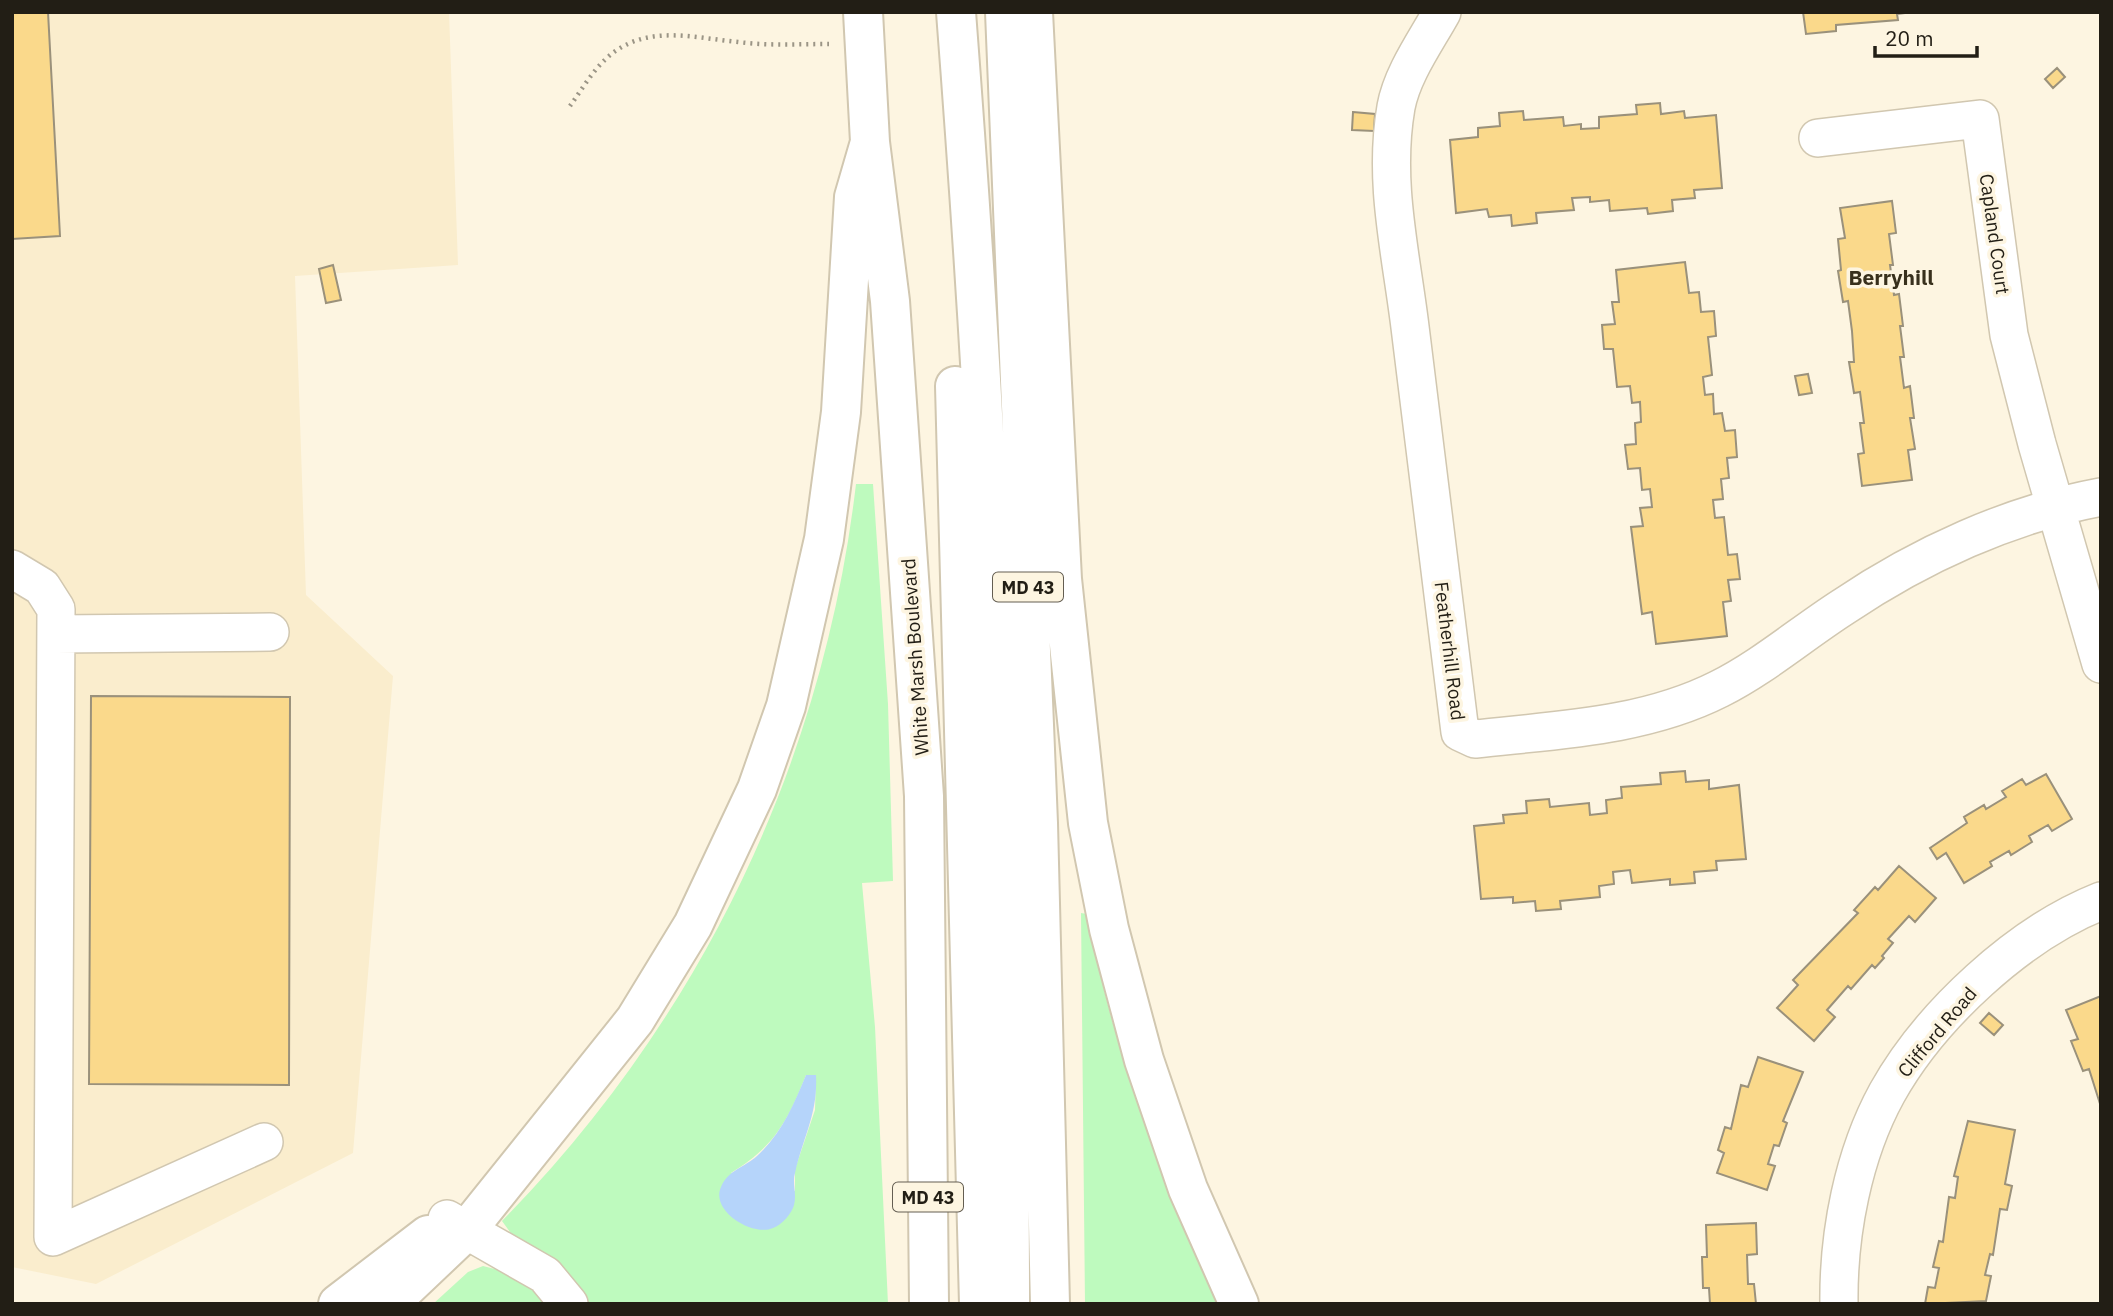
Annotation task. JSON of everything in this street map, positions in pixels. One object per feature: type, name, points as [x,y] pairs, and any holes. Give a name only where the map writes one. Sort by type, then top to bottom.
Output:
[{"type":"highway","points":[[954,12],[950,173],[979,1304]]},
{"type":"highway","points":[[954,12],[978,330],[1001,835],[1010,1132],[1010,1304]]},
{"type":"highway","name":"MD 43","points":[[1005,12],[1038,822],[1050,1304]]},
{"type":"highway","points":[[1033,12],[1062,579],[1088,823],[1109,929],[1144,1060],[1188,1189],[1239,1304]]},
{"type":"highway","name":"White Marsh Boulevard","points":[[864,28],[870,142],[890,301],[923,796],[929,1304]]},
{"type":"highway","points":[[388,1304],[457,1225],[520,1163],[618,1044],[669,967],[719,875],[770,753],[797,663],[824,539],[844,386],[853,197],[870,142]]},
{"type":"highway","points":[[338,1304],[457,1225]]},
{"type":"street","name":"Featherhill Road","points":[[1443,12],[1417,56],[1396,103],[1391,148],[1393,218],[1409,321],[1460,732],[1475,739],[1582,727],[1632,719],[1678,706],[1717,690],[1756,667],[1845,605],[1964,541],[2056,505],[2101,497]]},
{"type":"street","name":"Capland Court","points":[[1818,138],[1980,119],[2009,335],[2056,505]]},
{"type":"street","points":[[2056,505],[2101,664]]},
{"type":"street","points":[[12,569],[42,587],[56,609],[53,1237],[264,1142]]},
{"type":"street","points":[[56,634],[270,632]]},
{"type":"street","name":"Clifford Road","points":[[1839,1304],[1839,1259],[1857,1171],[1887,1093],[1935,1029],[1999,963],[2048,928],[2101,901]]},
{"type":"street","points":[[457,1225],[545,1275],[569,1304]]},
{"type":"path","points":[[570,106],[594,72],[614,52],[646,37],[669,33],[779,44],[864,28]]},
{"type":"shaded area","points":[[12,12],[449,12],[458,265],[295,276],[306,595],[393,676],[353,1153],[96,1284],[12,1267]]},
{"type":"green space","points":[[856,484],[873,484],[888,704],[893,881],[862,883],[875,1027],[888,1304],[583,1304],[515,1239],[502,1221],[573,1143],[636,1060],[692,973],[741,882],[782,787],[815,689],[839,588]],"holes":[[[806,1075],[816,1075],[815,1110],[795,1169],[795,1191],[731,1173],[769,1143],[786,1119]]]},
{"type":"green space","points":[[1081,913],[1087,914],[1110,1014],[1141,1113],[1177,1209],[1218,1304],[1085,1304]]},
{"type":"green space","points":[[483,1266],[518,1275],[550,1304],[433,1304],[468,1272]]},
{"type":"water","points":[[806,1075],[816,1075],[815,1102],[794,1177],[793,1208],[783,1222],[773,1228],[755,1229],[735,1220],[727,1213],[719,1196],[721,1187],[732,1173],[757,1156],[773,1138]]},
{"type":"building","points":[[12,12],[48,12],[60,236],[12,239]]},
{"type":"building","points":[[1803,12],[1913,12],[1897,14],[1898,20],[1836,25],[1836,31],[1806,34]]},
{"type":"building","points":[[2057,68],[2065,77],[2053,88],[2045,79]]},
{"type":"building","points":[[1660,103],[1661,114],[1684,111],[1685,118],[1716,115],[1722,188],[1694,190],[1695,198],[1672,200],[1673,211],[1648,214],[1647,208],[1610,211],[1609,200],[1590,202],[1590,197],[1572,198],[1574,210],[1536,213],[1537,223],[1512,226],[1511,215],[1489,217],[1487,209],[1456,213],[1450,140],[1478,137],[1478,128],[1500,126],[1499,113],[1523,111],[1524,120],[1563,117],[1564,126],[1581,124],[1581,129],[1599,128],[1599,117],[1637,114],[1636,105]]},
{"type":"building","points":[[1353,112],[1375,114],[1374,131],[1352,130]]},
{"type":"building","points":[[1892,201],[1896,233],[1889,234],[1893,265],[1890,265],[1894,295],[1899,294],[1903,326],[1900,326],[1904,357],[1900,357],[1904,388],[1910,386],[1914,418],[1910,418],[1915,449],[1908,450],[1912,480],[1862,486],[1858,454],[1864,453],[1860,423],[1864,423],[1860,392],[1854,393],[1849,362],[1854,362],[1848,301],[1843,302],[1838,271],[1841,270],[1838,239],[1845,238],[1840,208]]},
{"type":"building","points":[[1685,262],[1689,293],[1699,292],[1701,312],[1714,311],[1716,336],[1708,337],[1712,375],[1703,377],[1705,395],[1713,394],[1714,414],[1722,413],[1725,431],[1735,430],[1737,457],[1727,458],[1729,478],[1721,479],[1723,499],[1713,500],[1715,518],[1724,517],[1728,555],[1737,554],[1740,579],[1728,580],[1731,601],[1723,602],[1727,636],[1656,644],[1652,612],[1642,614],[1631,527],[1643,526],[1640,508],[1652,507],[1650,489],[1642,490],[1640,468],[1628,469],[1625,445],[1636,444],[1635,423],[1641,422],[1640,402],[1632,403],[1630,386],[1617,387],[1613,349],[1604,349],[1602,325],[1615,324],[1612,302],[1619,302],[1616,270]]},
{"type":"building","points":[[333,265],[341,300],[326,303],[319,269]]},
{"type":"building","points":[[1808,374],[1812,393],[1799,395],[1795,376]]},
{"type":"building","points":[[91,696],[290,697],[289,1085],[89,1084]]},
{"type":"building","points":[[1685,771],[1686,782],[1709,780],[1709,789],[1739,785],[1746,859],[1716,861],[1717,870],[1694,872],[1695,883],[1670,885],[1670,879],[1632,883],[1630,870],[1613,872],[1614,884],[1599,886],[1600,897],[1560,901],[1561,909],[1536,911],[1535,901],[1513,903],[1513,897],[1481,899],[1474,826],[1504,823],[1503,815],[1527,813],[1526,801],[1549,799],[1550,807],[1589,803],[1590,815],[1607,813],[1606,800],[1622,798],[1621,787],[1661,784],[1660,773]]},
{"type":"building","points":[[2046,774],[2072,819],[2052,831],[2048,825],[2029,836],[2032,842],[2011,855],[2009,851],[1990,862],[1992,866],[1964,883],[1946,853],[1937,859],[1930,848],[1967,823],[1964,817],[1984,805],[1986,809],[2006,797],[2002,791],[2022,779],[2026,785]]},
{"type":"building","points":[[1899,866],[1936,898],[1915,922],[1909,916],[1888,939],[1893,943],[1882,956],[1884,958],[1875,968],[1872,965],[1851,989],[1848,986],[1827,1010],[1835,1017],[1814,1041],[1777,1008],[1798,985],[1793,980],[1858,913],[1854,910],[1875,887],[1878,890]]},
{"type":"building","points":[[2101,996],[2101,1107],[2089,1069],[2083,1071],[2071,1041],[2078,1039],[2066,1010]]},
{"type":"building","points":[[1989,1013],[2003,1025],[1994,1035],[1980,1023]]},
{"type":"building","points":[[1758,1057],[1803,1072],[1783,1121],[1787,1123],[1779,1146],[1774,1145],[1768,1164],[1775,1166],[1767,1190],[1717,1173],[1724,1153],[1718,1150],[1725,1127],[1731,1129],[1741,1085],[1748,1087]]},
{"type":"building","points":[[1968,1121],[2015,1130],[2005,1184],[2012,1186],[2007,1210],[2000,1209],[1993,1255],[1990,1254],[1985,1275],[1991,1276],[1986,1301],[1925,1304],[1928,1287],[1935,1288],[1939,1268],[1933,1267],[1939,1241],[1943,1242],[1949,1197],[1955,1198],[1958,1177],[1954,1176]]},
{"type":"building","points":[[1756,1223],[1757,1254],[1747,1255],[1748,1284],[1754,1284],[1756,1304],[1710,1304],[1709,1288],[1703,1288],[1702,1257],[1707,1257],[1706,1225]]},
{"type":"district","name":"Berryhill","points":[[1891,277]]}]
